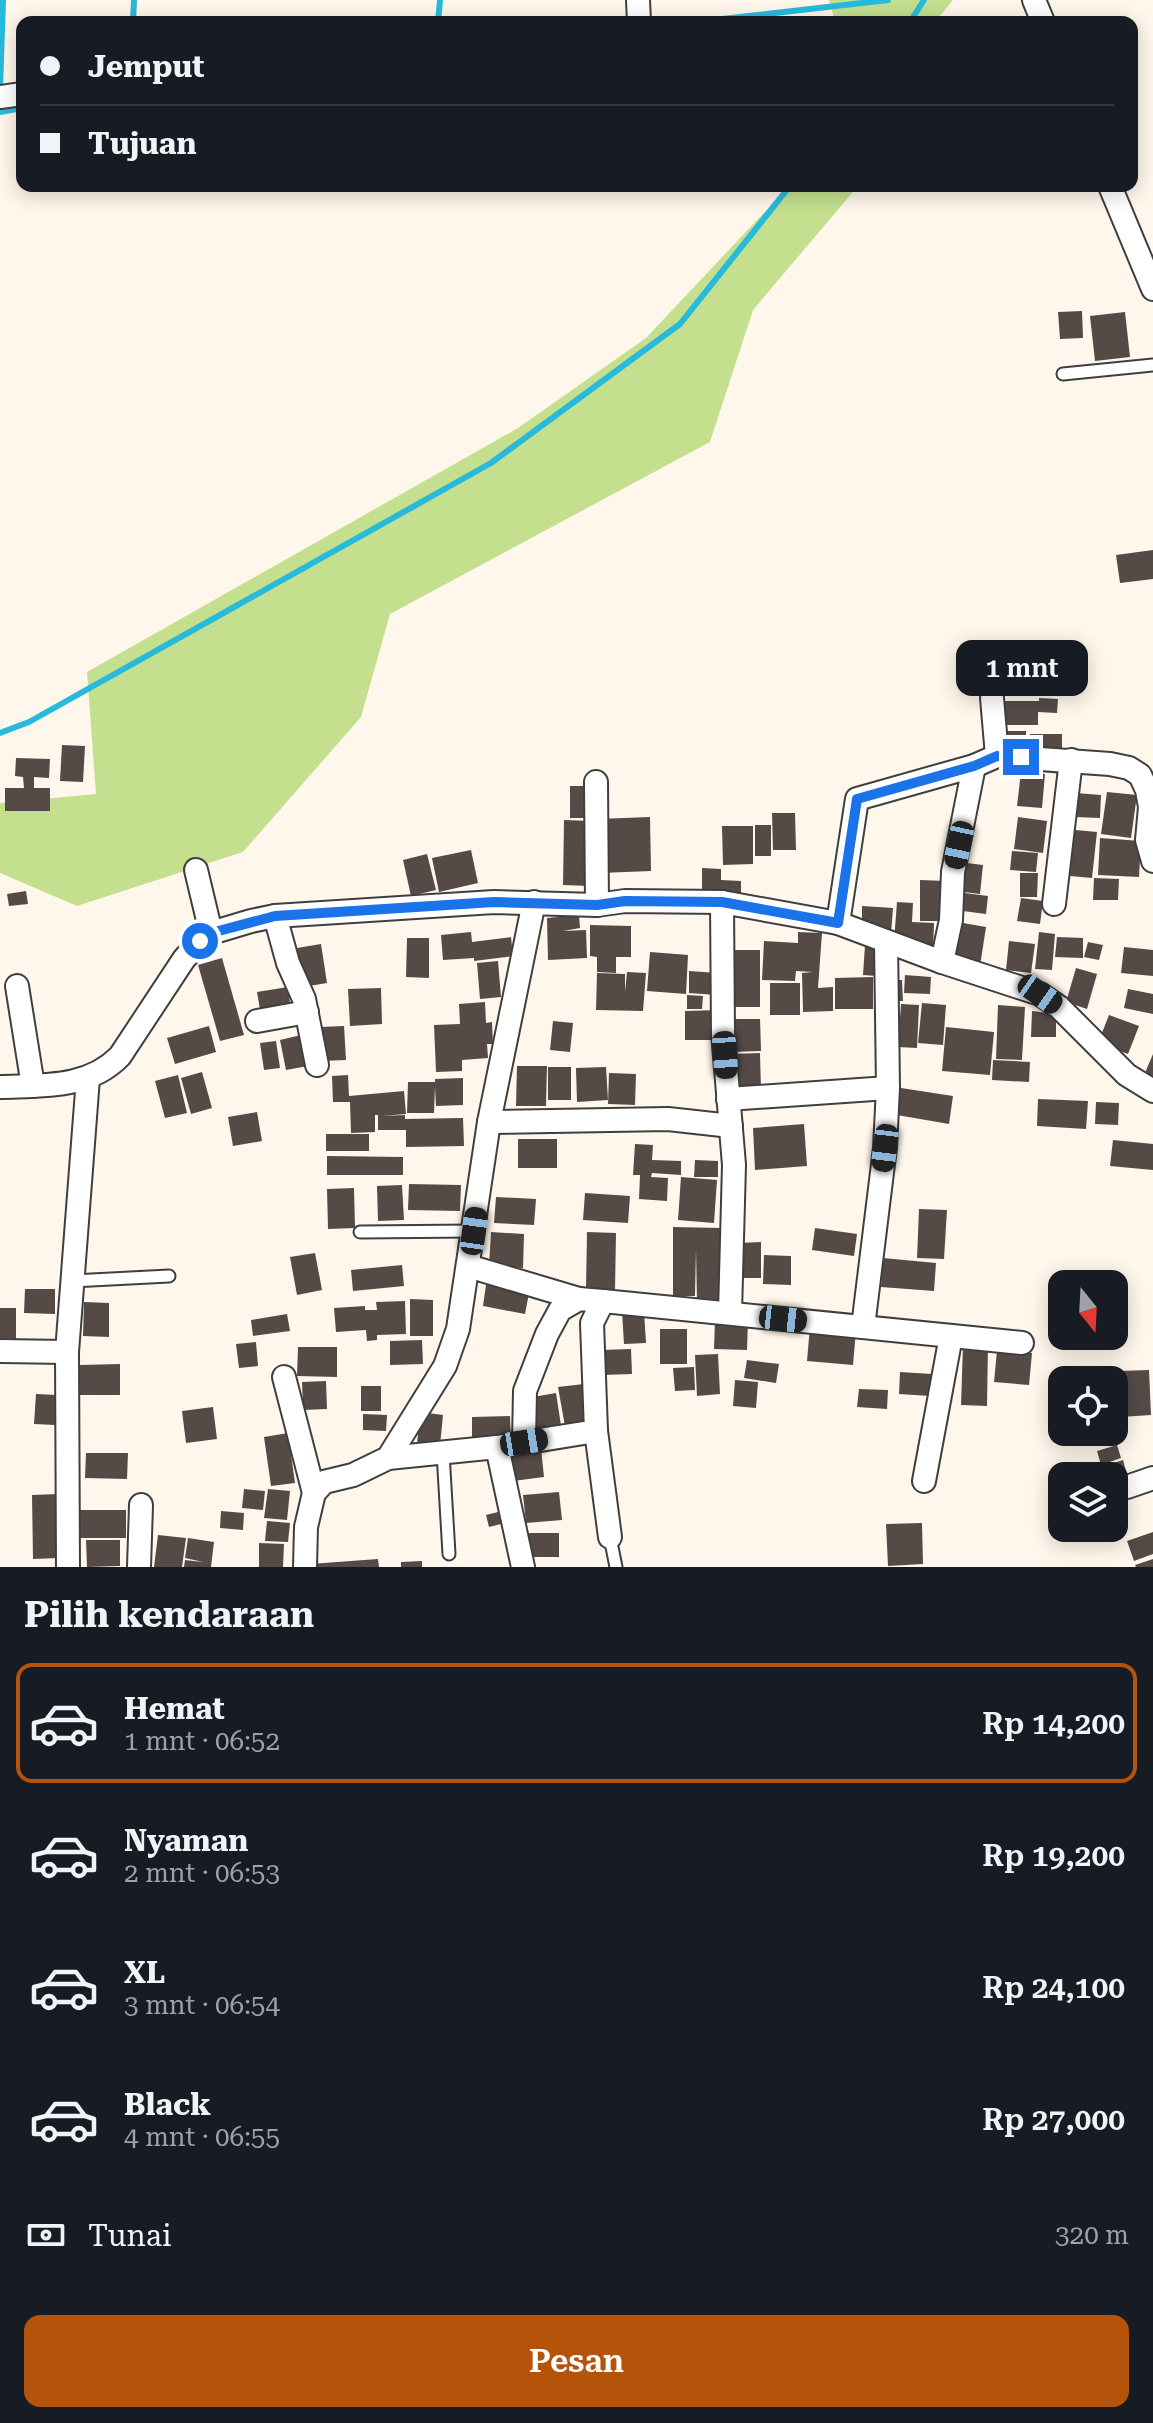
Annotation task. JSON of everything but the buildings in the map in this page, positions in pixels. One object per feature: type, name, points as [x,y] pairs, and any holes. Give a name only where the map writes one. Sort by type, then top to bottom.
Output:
[{"type":"street","points":[[1113,192],[1153,289]]},
{"type":"street","points":[[992,698],[997,756]]},
{"type":"street","points":[[838,923],[857,799],[974,766],[997,756],[1071,760],[1129,768],[1140,775],[1150,807],[1147,840],[1153,861]]},
{"type":"street","points":[[1054,904],[1071,760]]},
{"type":"street","points":[[942,962],[951,920],[953,872],[974,766]]},
{"type":"street","points":[[596,782],[597,905]]},
{"type":"street","points":[[196,870],[211,933]]},
{"type":"street","points":[[0,1087],[62,1085],[107,1069],[120,1056],[184,959],[211,933],[275,916],[494,902],[597,905],[625,901],[722,902],[838,923],[1040,994],[1059,1007],[1127,1075],[1153,1091]]},
{"type":"street","points":[[388,1458],[445,1366],[458,1329],[489,1122],[534,902]]},
{"type":"street","points":[[722,902],[723,1033],[734,1177],[730,1313]]},
{"type":"street","points":[[275,916],[288,963],[307,1012],[317,1065]]},
{"type":"street","points":[[863,1327],[885,1148],[888,1088],[886,942]]},
{"type":"street","points":[[17,986],[33,1086]]},
{"type":"street","points":[[257,1021],[307,1012]]},
{"type":"street","points":[[68,1567],[67,1352],[88,1078]]},
{"type":"street","points":[[728,1099],[888,1088]]},
{"type":"street","points":[[489,1122],[668,1119],[731,1126]]},
{"type":"street","points":[[468,1266],[579,1299],[1022,1343]]},
{"type":"street","points":[[524,1442],[525,1391],[532,1370],[560,1310],[579,1299]]},
{"type":"street","points":[[603,1301],[592,1323],[596,1431],[610,1537]]},
{"type":"street","points":[[924,1481],[951,1336]]},
{"type":"street","points":[[0,1351],[67,1352]]},
{"type":"street","points":[[284,1377],[314,1493],[306,1527],[305,1567]]},
{"type":"street","points":[[314,1493],[324,1482],[353,1475],[388,1458],[497,1447],[596,1431]]},
{"type":"street","points":[[497,1447],[523,1567]]},
{"type":"street","points":[[1128,1487],[1153,1478]]},
{"type":"street","points":[[139,1567],[141,1505]]},
{"type":"lane","points":[[1063,374],[1153,365]]},
{"type":"lane","points":[[360,1232],[474,1231]]},
{"type":"lane","points":[[72,1281],[169,1276]]},
{"type":"lane","points":[[443,1453],[449,1554]]},
{"type":"lane","points":[[610,1537],[616,1567]]},
{"type":"green space","points":[[829,0],[953,0],[940,16],[833,16]]},
{"type":"green space","points":[[783,192],[853,192],[753,310],[710,442],[390,614],[361,717],[243,852],[77,906],[0,873],[0,803],[96,794],[87,672],[518,428],[646,338]]},
{"type":"waterway","points":[[0,89],[3,0]]},
{"type":"waterway","points":[[133,16],[134,0]]},
{"type":"waterway","points":[[439,16],[440,0]]},
{"type":"waterway","points":[[748,16],[888,0]]},
{"type":"waterway","points":[[914,16],[924,0]]},
{"type":"waterway","points":[[0,112],[16,109]]},
{"type":"waterway","points":[[0,733],[29,722],[491,463],[680,324],[785,192]]},
{"type":"route","points":[[200,941],[211,933],[275,916],[494,902],[597,905],[625,901],[722,902],[838,923],[857,799],[974,766],[997,756],[1021,757]]}]
